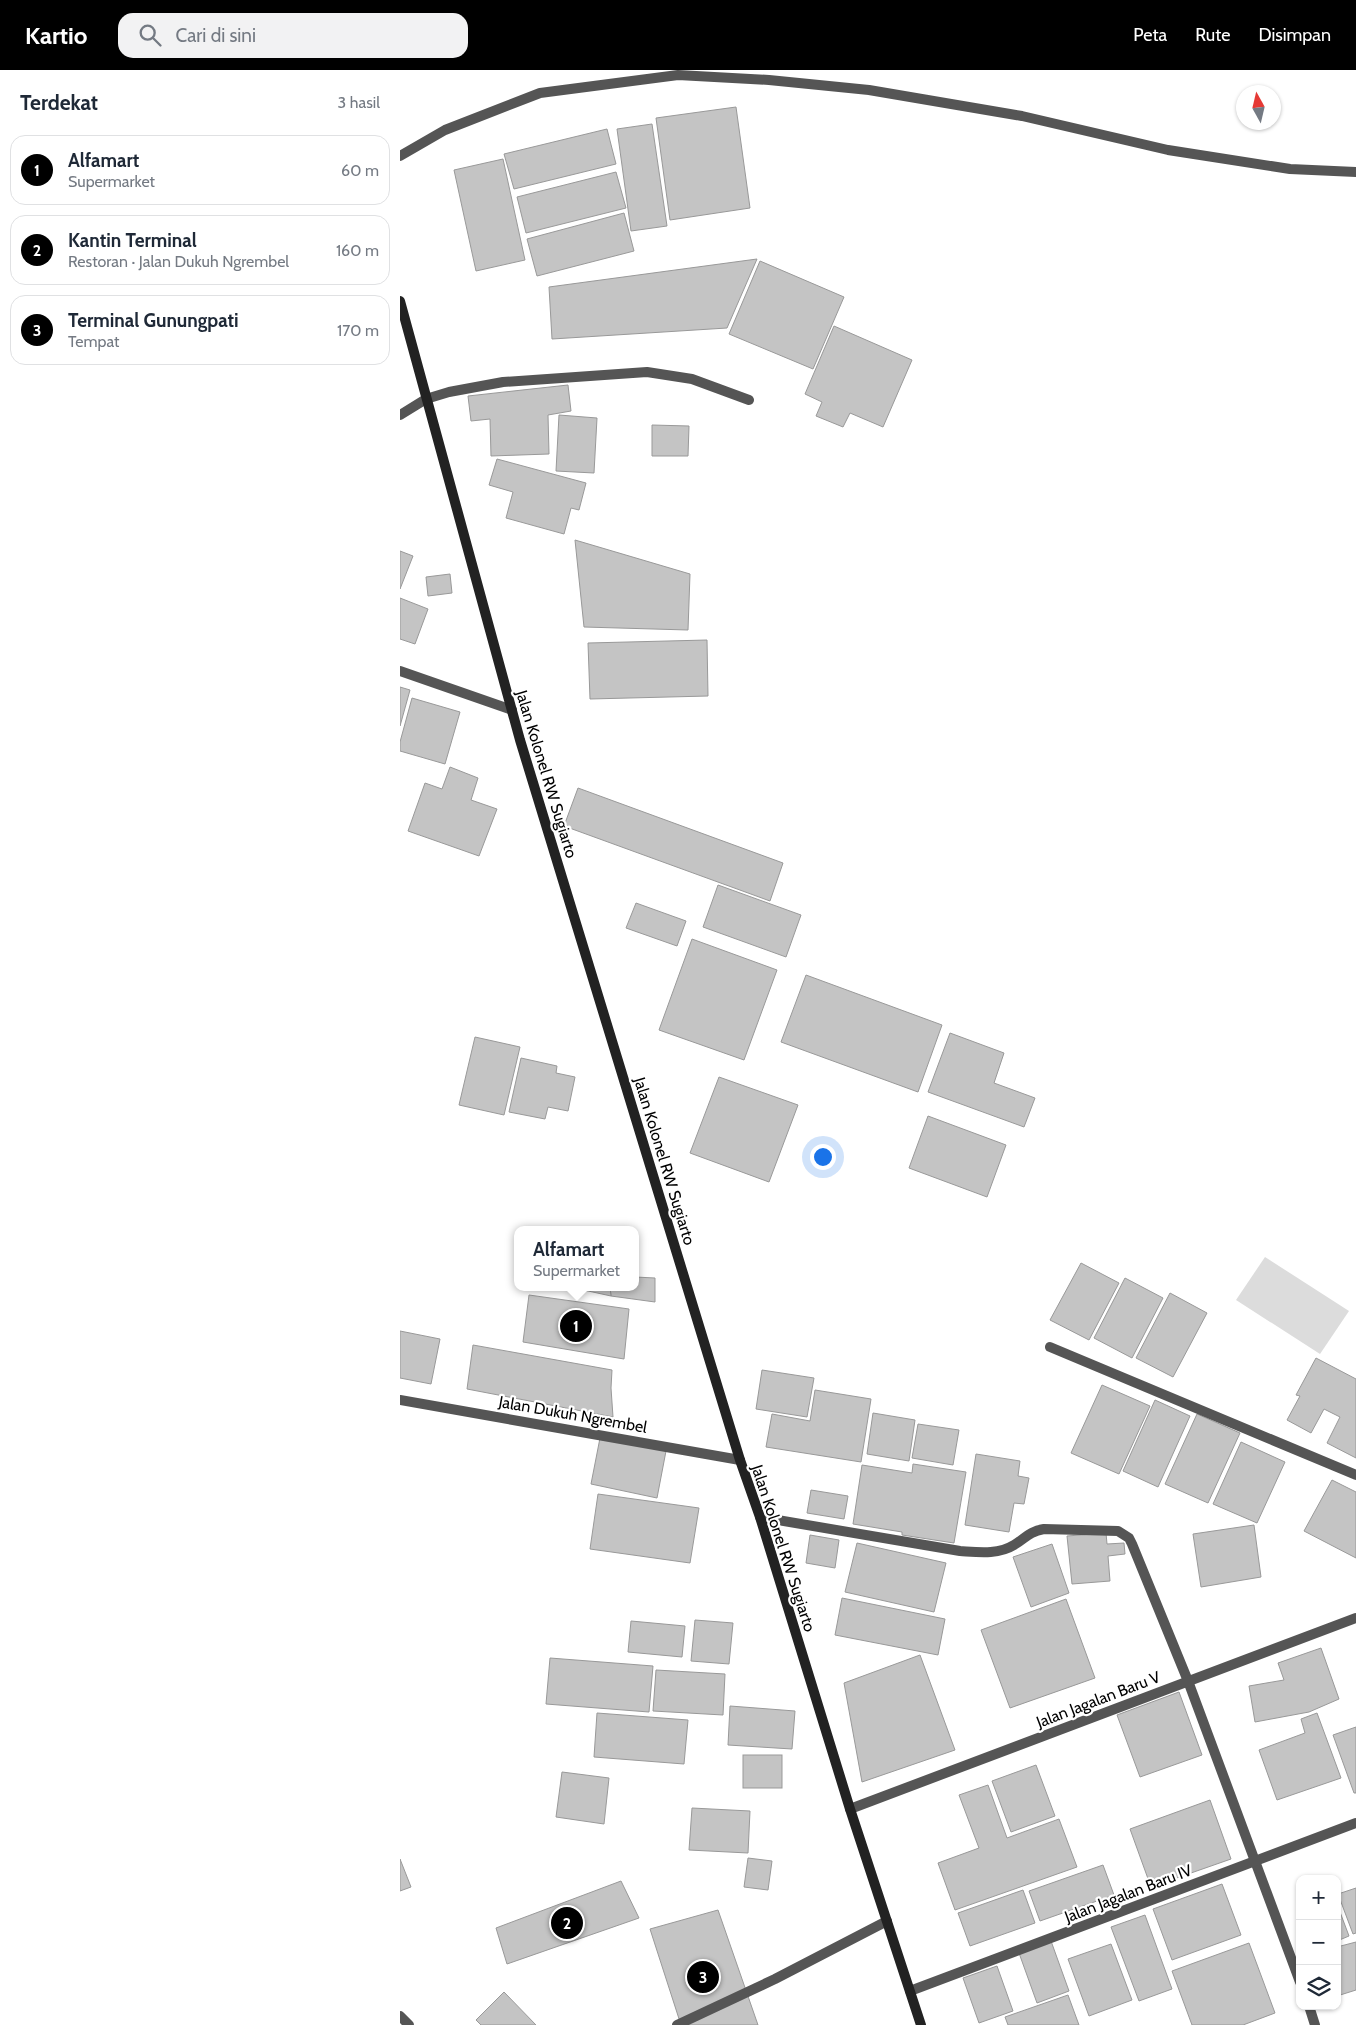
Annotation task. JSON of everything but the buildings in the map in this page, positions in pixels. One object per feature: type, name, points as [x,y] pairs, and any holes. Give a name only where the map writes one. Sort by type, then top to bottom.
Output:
[{"type":"main road","name":"Jalan Kolonel RW Sugiarto","points":[[400,301],[512,710],[740,1460],[760,1517],[850,1809],[921,2025]]},
{"type":"street","points":[[400,156],[445,130],[540,93],[678,75],[770,80],[869,90],[1022,116],[1168,150],[1290,169],[1356,172]]},
{"type":"street","points":[[400,415],[426,399],[450,392],[503,382],[648,372],[692,379],[749,400]]},
{"type":"street","points":[[400,671],[512,710]]},
{"type":"street","points":[[1050,1347],[1356,1475]]},
{"type":"street","name":"Jalan Dukuh Ngrembel","points":[[400,1400],[740,1460]]},
{"type":"street","points":[[760,1517],[960,1551],[977,1552],[998,1551],[1014,1545],[1033,1531],[1044,1529],[1118,1531],[1128,1538],[1188,1681],[1296,1971]]},
{"type":"street","name":"Jalan Jagalan Baru V","points":[[850,1809],[1356,1618]]},
{"type":"street","name":"Jalan Jagalan Baru IV","points":[[910,1991],[1356,1823]]},
{"type":"street","points":[[677,2025],[775,1979],[887,1921]]},
{"type":"street","points":[[1309,2010],[1315,2025]]},
{"type":"street","points":[[400,2016],[409,2025]]},
{"type":"shaded area","points":[[1265,1257],[1349,1311],[1320,1354],[1236,1300]]},
{"type":"place","name":"Alfamart","points":[[576,1326]]},
{"type":"place","name":"Kantin Terminal","points":[[567,1923]]},
{"type":"place","name":"Terminal Gunungpati","points":[[703,1977]]}]
